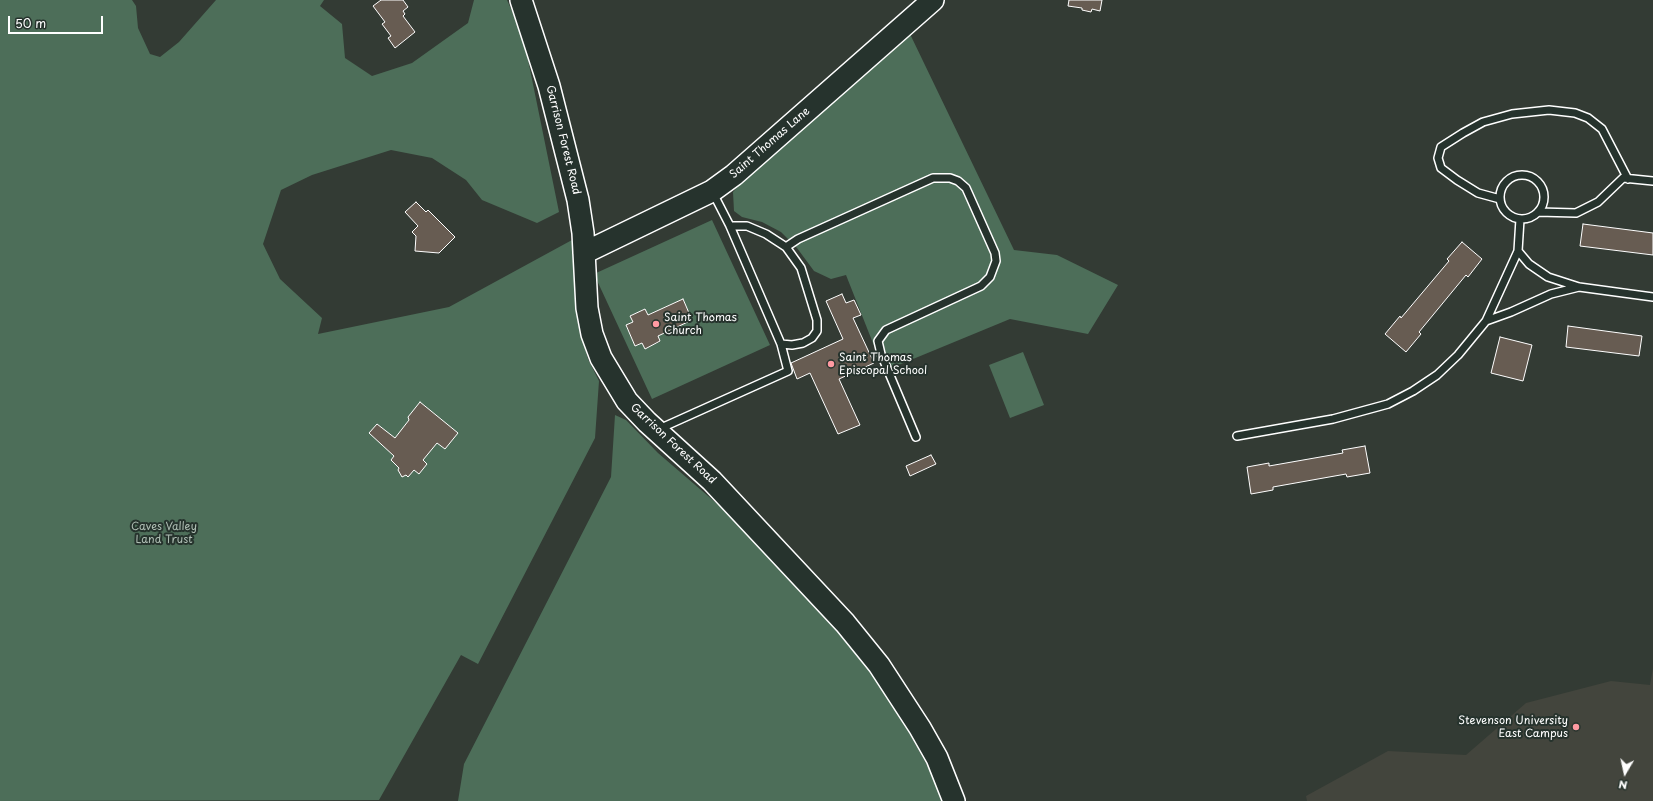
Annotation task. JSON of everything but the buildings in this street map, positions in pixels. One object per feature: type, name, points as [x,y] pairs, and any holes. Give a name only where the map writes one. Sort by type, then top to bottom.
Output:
[{"type":"main road","name":"Garrison Forest Road","points":[[521,0],[537,45],[565,144],[578,200],[584,253],[587,308],[592,334],[601,358],[627,401],[656,430],[712,481],[845,623],[879,665],[920,728],[937,758],[954,801]]},
{"type":"main road","name":"Saint Thomas Lane","points":[[584,253],[712,191],[734,175],[933,0]]},
{"type":"lane","points":[[1500,199],[1478,193],[1457,180],[1441,168],[1438,158],[1441,147],[1463,133],[1482,122],[1512,114],[1549,110],[1575,112],[1588,118],[1602,129],[1628,179]]},
{"type":"lane","points":[[1520,175],[1531,176],[1541,185],[1544,193],[1544,200],[1538,212],[1528,218],[1520,219],[1511,216],[1503,208],[1500,199],[1501,190],[1505,183],[1512,177],[1520,175]]},
{"type":"lane","points":[[786,247],[798,239],[933,178],[950,178],[958,181],[966,188],[995,253],[996,262],[990,277],[981,286],[886,330],[878,341],[880,354],[916,437]]},
{"type":"lane","points":[[1538,212],[1576,213],[1598,202],[1623,178],[1653,182]]},
{"type":"lane","points":[[656,430],[788,372],[781,344],[730,226],[712,191]]},
{"type":"lane","points":[[1237,436],[1333,419],[1388,404],[1413,391],[1437,375],[1458,355],[1486,320],[1518,251],[1520,219]]},
{"type":"lane","points":[[730,226],[747,226],[766,234],[786,247],[801,268],[818,320],[817,330],[812,338],[803,343],[792,345],[781,344]]},
{"type":"lane","points":[[1518,251],[1529,264],[1548,277],[1579,287],[1653,297]]},
{"type":"lane","points":[[1486,320],[1511,312],[1551,294],[1579,287]]},
{"type":"shaded area","name":"Stevenson University East Campus","points":[[1653,668],[1653,801],[1307,801],[1306,796],[1388,751],[1466,755],[1526,703],[1611,681],[1650,685]]},
{"type":"green space","name":"Caves Valley Land Trust","points":[[0,0],[132,0],[136,6],[138,28],[150,54],[160,57],[179,42],[216,0],[324,0],[320,6],[342,24],[345,58],[372,76],[412,63],[468,23],[474,0],[507,0],[523,35],[559,212],[537,223],[482,200],[466,180],[432,158],[391,150],[312,175],[281,190],[263,244],[280,279],[322,318],[318,334],[449,307],[572,240],[578,323],[588,359],[599,381],[595,438],[478,664],[461,655],[379,800],[0,801]]},
{"type":"green space","points":[[910,34],[1014,250],[1057,255],[1118,285],[1088,334],[1010,319],[884,371],[846,275],[831,279],[814,271],[797,248],[781,232],[762,222],[742,217],[734,211],[733,192],[741,183]]},
{"type":"green space","points":[[712,220],[770,345],[652,399],[594,274]],"holes":[[[683,299],[692,320],[658,336],[660,342],[645,348],[642,343],[635,346],[626,326],[633,322],[630,316],[645,309],[648,315]]]},
{"type":"green space","points":[[1023,352],[1044,405],[1010,418],[989,365]]},
{"type":"green space","points":[[615,415],[626,420],[658,453],[722,508],[839,625],[902,715],[913,740],[940,788],[943,801],[458,801],[464,764],[611,477]]},
{"type":"place","name":"Saint Thomas Church","points":[[656,324]]},
{"type":"place","name":"Saint Thomas Episcopal School","points":[[831,364]]},
{"type":"place","name":"Stevenson University East Campus","points":[[1576,727]]}]
